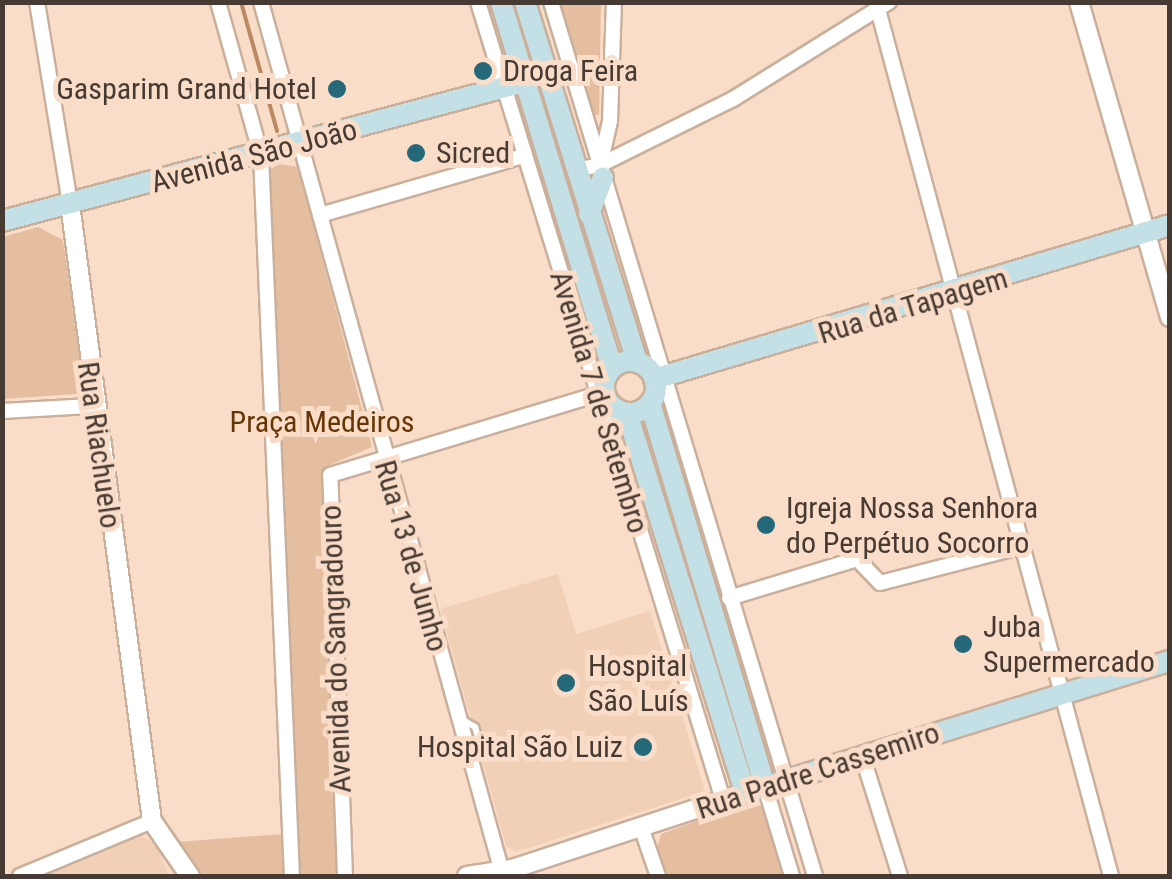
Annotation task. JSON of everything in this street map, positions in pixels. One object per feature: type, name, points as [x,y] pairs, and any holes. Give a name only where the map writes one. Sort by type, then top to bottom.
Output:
[{"type":"main road","name":"Avenida 7 de Setembro","points":[[501,2],[514,85],[551,162],[612,368]]},
{"type":"main road","name":"Avenida 7 de Setembro","points":[[525,2],[637,362]]},
{"type":"main road","name":"Avenida São João","points":[[2,221],[514,85]]},
{"type":"main road","points":[[551,162],[575,170]]},
{"type":"main road","points":[[590,214],[602,172]]},
{"type":"main road","name":"Rua da Tapagem","points":[[660,380],[958,294],[1170,226]]},
{"type":"main road","points":[[637,362],[660,380],[650,403],[627,413],[600,394],[612,368],[637,362]]},
{"type":"main road","name":"Avenida 7 de Setembro","points":[[650,403],[696,636],[744,719]]},
{"type":"main road","name":"Avenida 7 de Setembro","points":[[627,413],[670,513],[726,626],[755,790]]},
{"type":"main road","name":"Rua Padre Cassemiro","points":[[755,790],[1170,661]]},
{"type":"street","name":"Rua Riachuelo","points":[[37,2],[70,204],[92,406],[152,821],[190,876]]},
{"type":"street","points":[[218,2],[262,155],[292,876]]},
{"type":"street","name":"Rua 13 de Junho","points":[[261,2],[383,462],[501,871]]},
{"type":"street","name":"Avenida 7 de Setembro","points":[[478,2],[514,85],[524,156],[722,800]]},
{"type":"street","name":"Avenida 7 de Setembro","points":[[551,2],[660,380],[729,598],[726,626]]},
{"type":"street","points":[[602,172],[610,121],[614,2]]},
{"type":"street","points":[[1079,2],[1170,317]]},
{"type":"street","points":[[575,170],[602,172],[733,99],[881,5],[1112,876]]},
{"type":"street","points":[[320,215],[524,156]]},
{"type":"street","points":[[383,462],[600,394]]},
{"type":"street","points":[[2,411],[92,406]]},
{"type":"street","name":"Avenida do Sangradouro","points":[[344,876],[330,475],[383,462]]},
{"type":"street","points":[[729,598],[857,558],[880,583],[1022,546]]},
{"type":"street","name":"Avenida 7 de Setembro","points":[[744,719],[785,780],[816,876]]},
{"type":"street","points":[[862,755],[900,876]]},
{"type":"street","points":[[755,790],[792,876]]},
{"type":"street","name":"Rua Padre Cassemiro","points":[[467,876],[512,869],[755,790]]},
{"type":"street","points":[[20,876],[152,821]]},
{"type":"street","points":[[641,827],[658,876]]},
{"type":"lane","points":[[636,524],[702,504]]},
{"type":"lane","points":[[674,643],[726,626]]},
{"type":"lane","points":[[702,732],[744,719]]},
{"type":"shaded area","name":"Hospital São Luís","points":[[558,574],[576,634],[650,611],[705,791],[516,852],[506,846],[440,609]]},
{"type":"shaded area","points":[[139,835],[156,844],[169,876],[42,876]]},
{"type":"green space","points":[[560,3],[601,3],[599,115],[594,115]]},
{"type":"green space","name":"Praça Medeiros","points":[[279,164],[298,167],[372,447],[327,466],[323,495],[340,876],[296,876],[269,170]]},
{"type":"green space","points":[[38,227],[63,240],[83,383],[77,394],[3,399],[3,237]]},
{"type":"green space","points":[[760,798],[786,876],[664,876],[656,853],[661,834]]},
{"type":"green space","points":[[283,834],[285,876],[201,876],[177,842]]},
{"type":"waterway","points":[[241,2],[277,131]]},
{"type":"place","name":"Droga Feira","points":[[483,71]]},
{"type":"place","name":"Gasparim Grand Hotel","points":[[337,89]]},
{"type":"place","name":"Sicred","points":[[416,153]]},
{"type":"place","name":"Igreja Nossa Senhora do Perpétuo Socorro","points":[[766,525]]},
{"type":"place","name":"Juba Supermercado","points":[[963,644]]},
{"type":"place","name":"Hospital São Luís","points":[[566,683]]},
{"type":"place","name":"Hospital São Luiz","points":[[643,747]]}]
